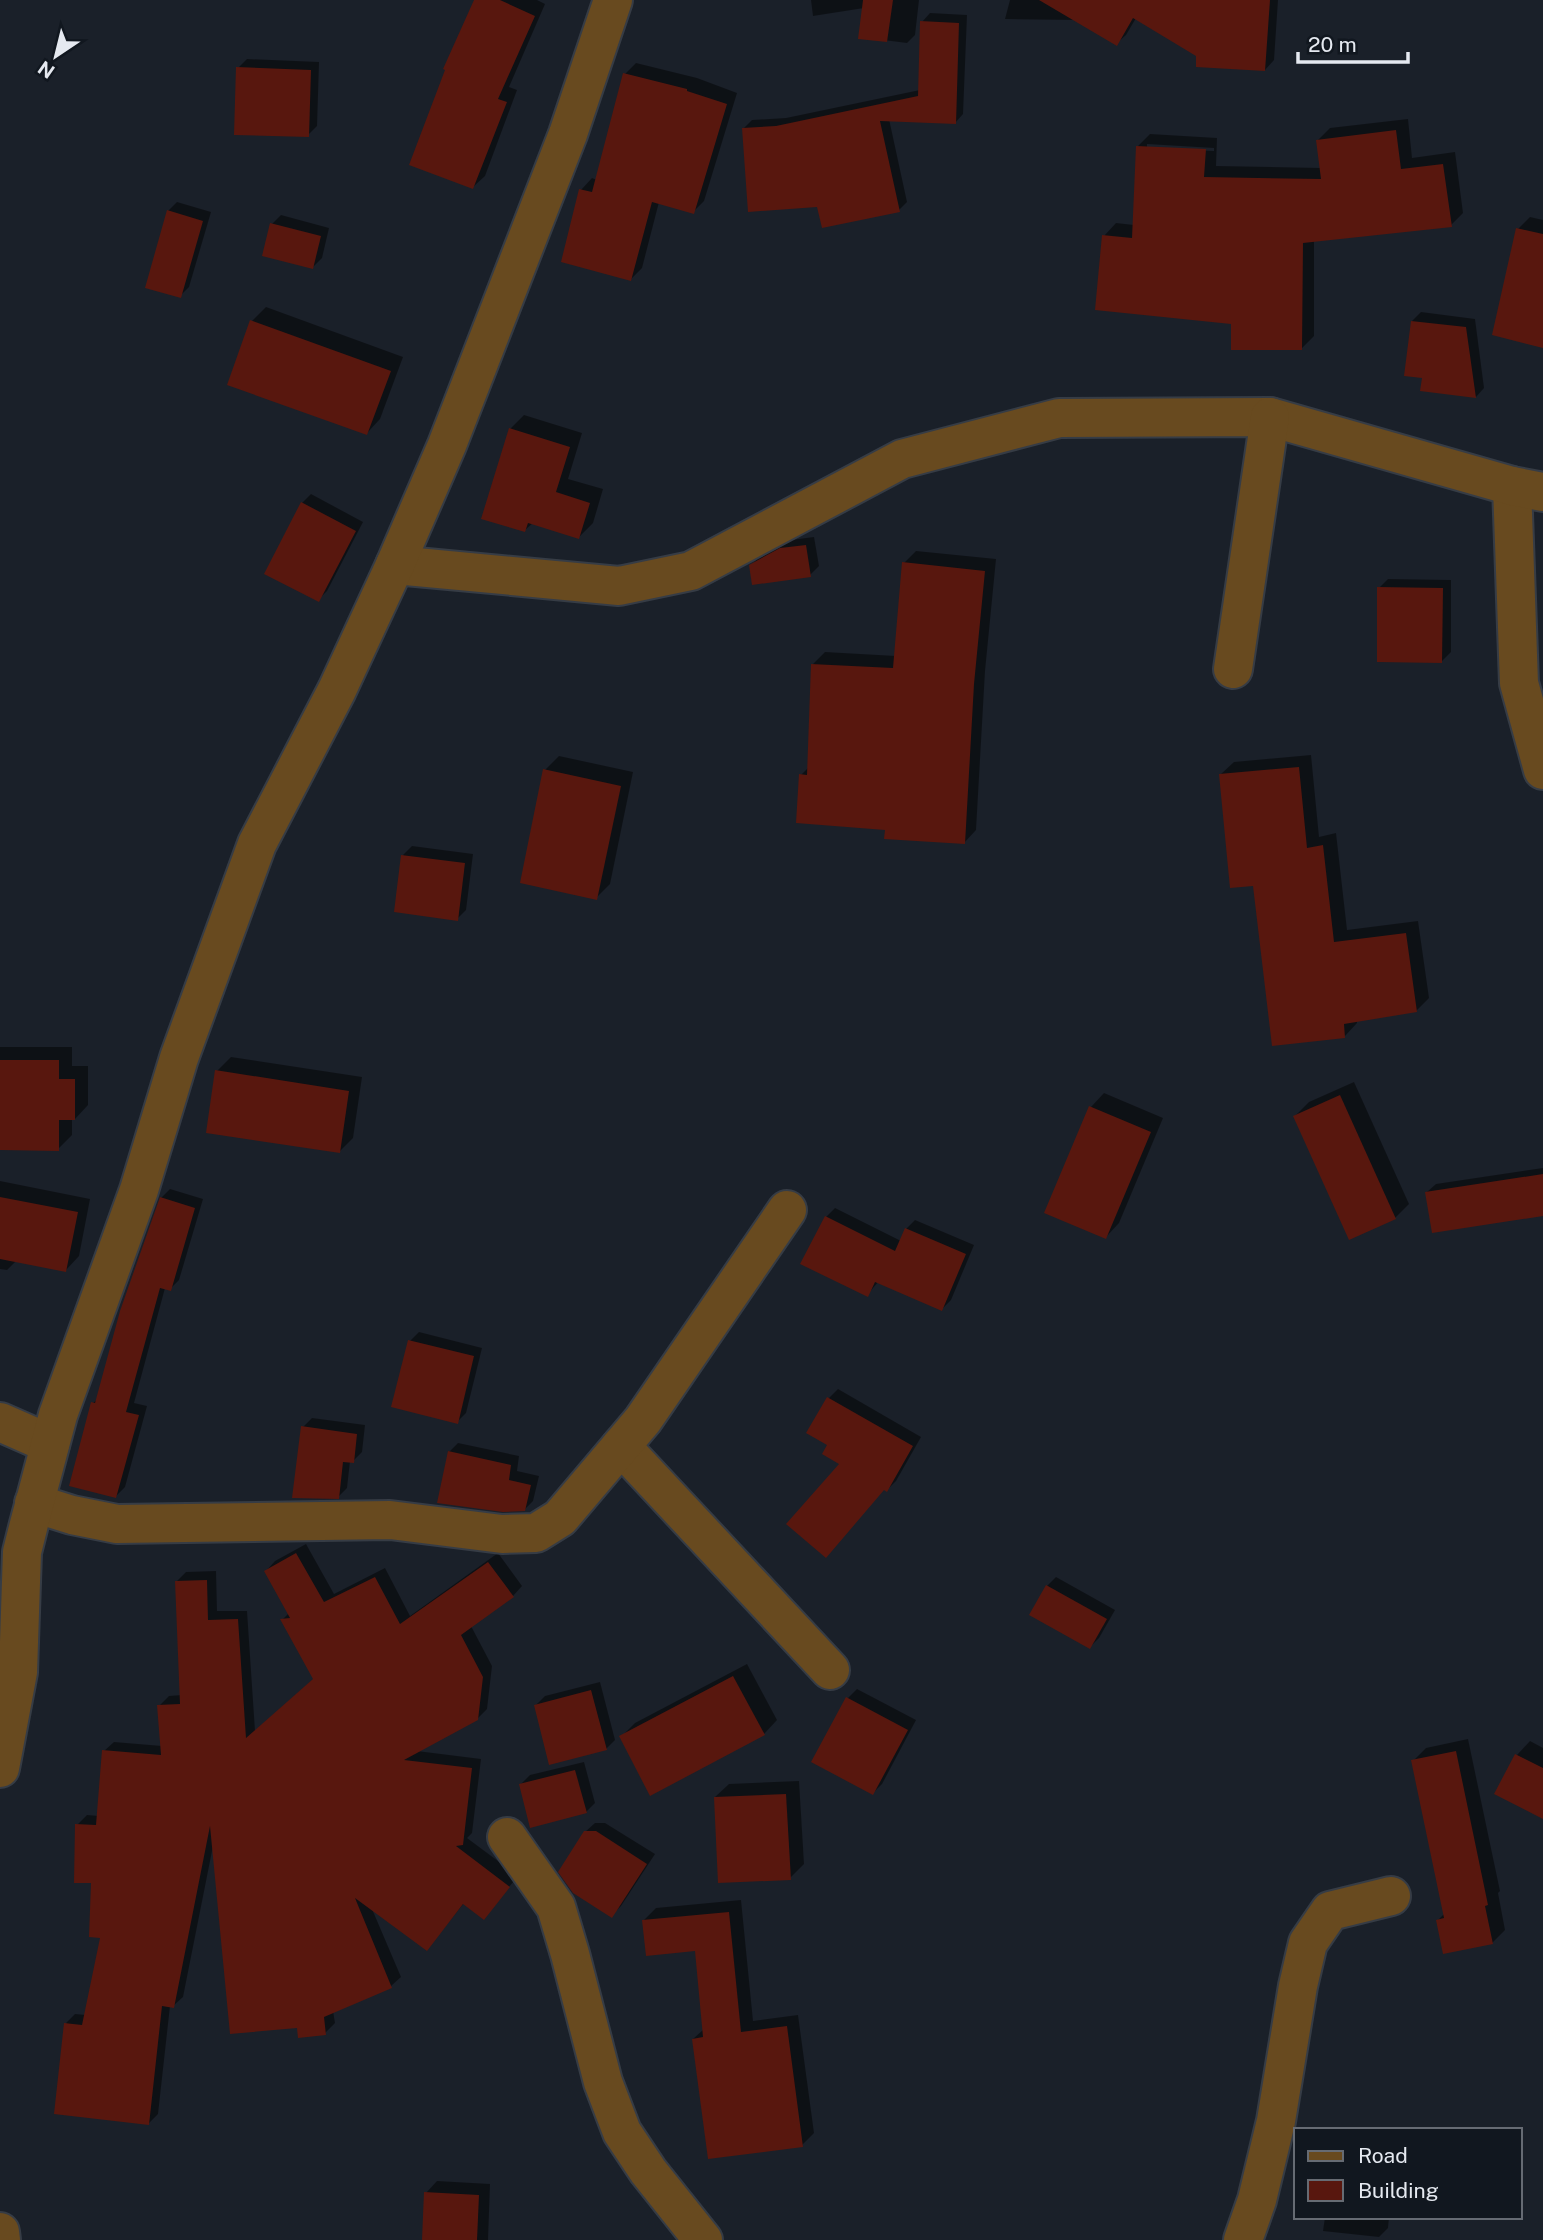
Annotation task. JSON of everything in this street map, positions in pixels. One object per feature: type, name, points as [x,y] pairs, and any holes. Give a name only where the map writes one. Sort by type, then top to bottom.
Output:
[{"type":"street","points":[[0,1768],[18,1672],[22,1552],[34,1503],[62,1402],[139,1190],[179,1058],[257,844],[337,690],[447,444],[568,134],[613,0]]},
{"type":"street","points":[[395,565],[619,586],[691,571],[902,459],[1059,418],[1270,417],[1527,489],[1519,683],[1543,770]]},
{"type":"street","points":[[1233,669],[1270,417]]},
{"type":"street","points":[[34,1503],[72,1515],[117,1524],[390,1520],[502,1535],[536,1533],[560,1518],[643,1420],[788,1210]]},
{"type":"street","points":[[0,1422],[50,1444]]},
{"type":"street","points":[[621,1446],[830,1670]]},
{"type":"street","points":[[508,1836],[556,1907],[603,2082],[622,2132],[648,2171],[703,2240]]},
{"type":"street","points":[[1243,2240],[1257,2200],[1276,2121],[1298,1986],[1308,1943],[1330,1911],[1391,1896]]},
{"type":"street","points":[[0,2232],[1,2240]]},
{"type":"building","points":[[474,0],[500,0],[535,16],[498,99],[507,102],[473,189],[409,165],[445,70],[443,69]]},
{"type":"building","points":[[863,0],[893,0],[887,42],[858,39]]},
{"type":"building","points":[[1039,0],[1270,0],[1265,71],[1196,67],[1196,56],[1133,18],[1117,46]]},
{"type":"building","points":[[920,21],[959,23],[956,124],[880,121],[900,212],[822,228],[817,207],[748,212],[742,128],[776,126],[918,96]]},
{"type":"building","points":[[236,67],[311,70],[309,137],[234,135]]},
{"type":"building","points":[[623,73],[687,89],[727,104],[694,214],[652,202],[631,281],[561,262],[579,189],[592,192]]},
{"type":"building","points":[[1396,130],[1401,169],[1443,164],[1452,227],[1303,243],[1302,350],[1231,350],[1231,324],[1095,310],[1102,235],[1132,238],[1136,146],[1206,149],[1204,177],[1321,179],[1316,140]]},
{"type":"building","points":[[167,210],[203,221],[181,298],[145,288]]},
{"type":"building","points":[[270,223],[321,236],[313,269],[262,256]]},
{"type":"building","points":[[1516,228],[1543,234],[1543,348],[1492,335]]},
{"type":"building","points":[[250,320],[391,371],[367,435],[227,385]]},
{"type":"building","points":[[1411,321],[1466,327],[1476,398],[1420,391],[1422,378],[1404,376]]},
{"type":"building","points":[[509,428],[570,447],[556,492],[590,503],[579,539],[528,523],[525,532],[481,519]]},
{"type":"building","points":[[301,502],[356,531],[319,602],[264,574]]},
{"type":"building","points":[[806,545],[811,577],[752,585],[749,565],[780,548]]},
{"type":"building","points":[[902,562],[985,571],[974,684],[965,844],[884,839],[885,830],[796,823],[799,774],[807,775],[811,664],[893,668]]},
{"type":"building","points":[[1377,587],[1443,588],[1442,663],[1377,662]]},
{"type":"building","points":[[1299,767],[1307,848],[1323,845],[1334,942],[1406,933],[1417,1012],[1344,1024],[1345,1038],[1272,1046],[1253,886],[1230,888],[1219,774]]},
{"type":"building","points":[[543,769],[621,786],[597,900],[520,883]]},
{"type":"building","points":[[401,855],[465,863],[458,921],[394,912]]},
{"type":"building","points":[[0,1060],[59,1060],[59,1079],[75,1079],[75,1120],[59,1120],[59,1151],[0,1150]]},
{"type":"building","points":[[215,1070],[349,1091],[340,1153],[206,1133]]},
{"type":"building","points":[[1340,1095],[1396,1219],[1349,1240],[1293,1116]]},
{"type":"building","points":[[1089,1106],[1151,1132],[1106,1239],[1044,1213]]},
{"type":"building","points":[[1543,1174],[1543,1216],[1432,1233],[1425,1192]]},
{"type":"building","points":[[0,1197],[78,1212],[66,1272],[0,1259]]},
{"type":"building","points":[[160,1197],[195,1208],[171,1291],[160,1288],[126,1412],[139,1415],[116,1498],[69,1486],[91,1402],[95,1403],[120,1311]]},
{"type":"building","points":[[825,1216],[895,1251],[905,1228],[966,1254],[942,1311],[875,1282],[868,1297],[800,1264]]},
{"type":"building","points":[[408,1340],[474,1356],[458,1424],[391,1407]]},
{"type":"building","points":[[827,1397],[913,1446],[887,1492],[884,1490],[826,1558],[786,1524],[839,1464],[822,1454],[827,1445],[806,1433]]},
{"type":"building","points":[[301,1426],[357,1434],[354,1463],[343,1462],[339,1499],[292,1498]]},
{"type":"building","points":[[448,1451],[511,1465],[509,1480],[531,1485],[525,1511],[503,1512],[437,1503]]},
{"type":"building","points":[[296,1553],[324,1602],[375,1577],[400,1624],[488,1562],[514,1597],[461,1635],[483,1677],[478,1720],[404,1760],[472,1768],[463,1845],[456,1846],[510,1887],[484,1920],[463,1904],[427,1951],[355,1898],[392,1988],[324,2017],[326,2035],[298,2038],[297,2028],[230,2034],[210,1826],[174,2008],[162,2006],[149,2125],[54,2114],[64,2023],[82,2025],[100,1938],[89,1937],[91,1883],[74,1883],[75,1824],[96,1825],[102,1750],[161,1755],[157,1705],[180,1704],[175,1581],[207,1580],[208,1620],[238,1619],[246,1738],[313,1679],[280,1619],[290,1618],[264,1571]]},
{"type":"building","points":[[1046,1585],[1107,1619],[1090,1649],[1029,1615]]},
{"type":"building","points":[[733,1676],[765,1735],[650,1796],[619,1736]]},
{"type":"building","points":[[591,1690],[607,1750],[549,1765],[534,1705]]},
{"type":"building","points":[[846,1697],[908,1730],[873,1795],[811,1762]]},
{"type":"building","points":[[1456,1751],[1488,1905],[1485,1906],[1493,1944],[1443,1954],[1436,1920],[1444,1918],[1411,1760]]},
{"type":"building","points":[[1515,1754],[1543,1768],[1543,1819],[1494,1794]]},
{"type":"building","points":[[575,1770],[587,1813],[530,1828],[519,1784]]},
{"type":"building","points":[[786,1794],[791,1880],[718,1883],[714,1797]]},
{"type":"building","points":[[584,1831],[596,1831],[647,1864],[612,1918],[573,1893],[558,1872]]},
{"type":"building","points":[[729,1912],[741,2032],[787,2026],[803,2147],[708,2159],[692,2039],[703,2037],[695,1951],[646,1956],[642,1920]]},
{"type":"building","points":[[424,2192],[479,2195],[477,2240],[422,2240]]}]
